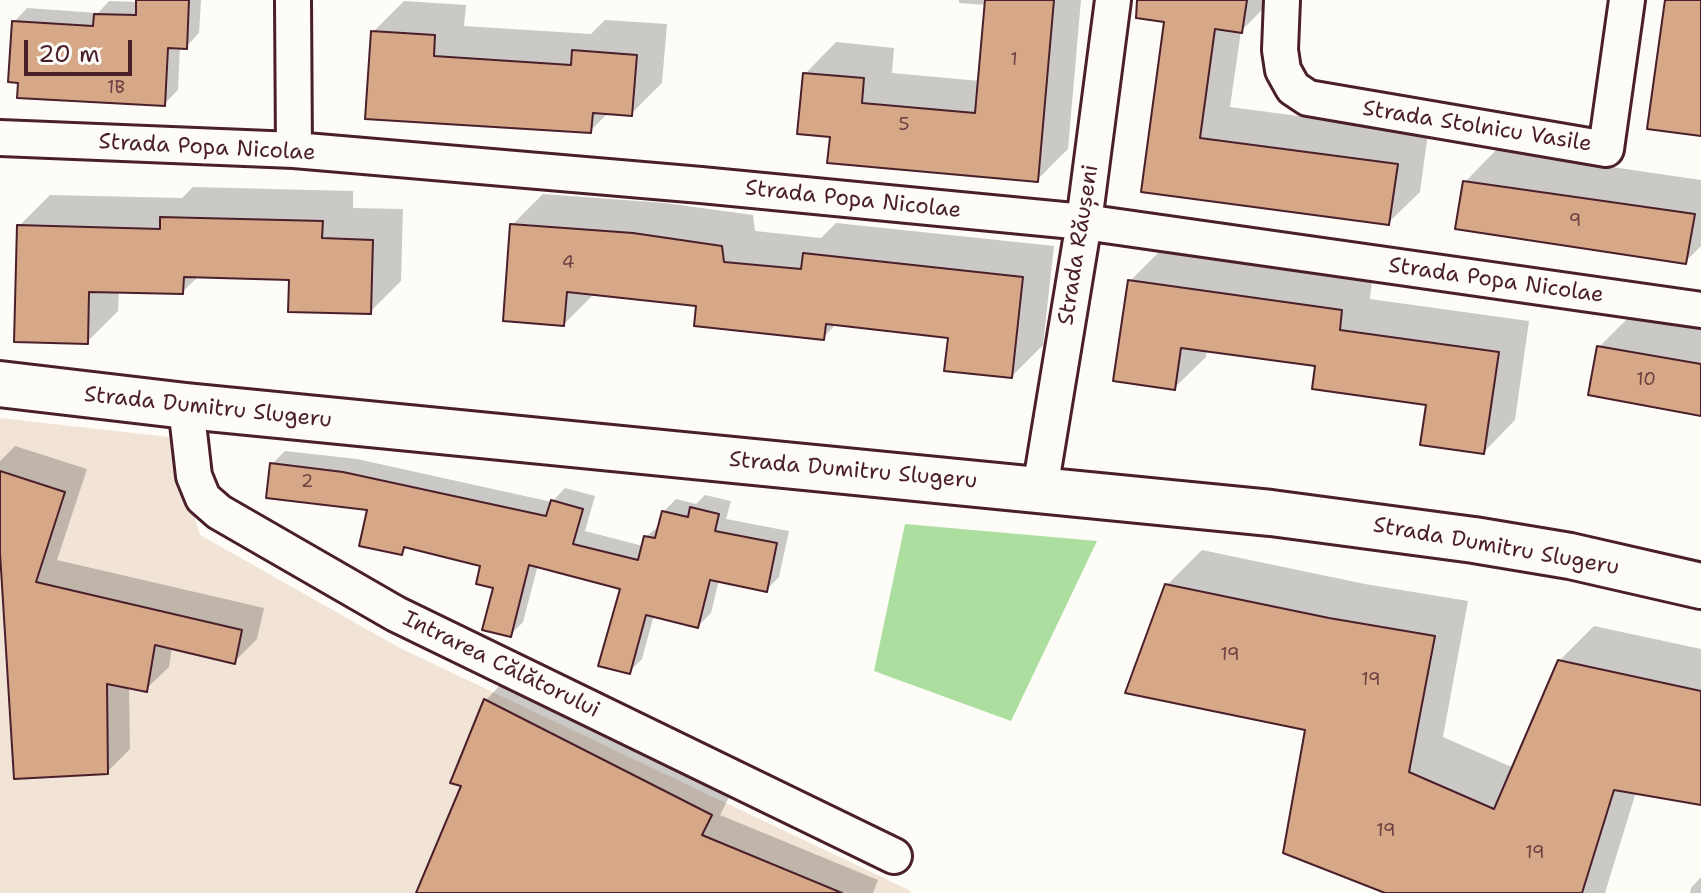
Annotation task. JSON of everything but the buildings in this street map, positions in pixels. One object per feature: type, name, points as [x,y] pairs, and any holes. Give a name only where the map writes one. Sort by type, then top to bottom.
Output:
[{"type":"main road","name":"Strada Dumitru Slugeru","points":[[0,384],[186,406],[1271,513],[1570,556],[1701,586]]},
{"type":"street","points":[[293,0],[294,150]]},
{"type":"street","name":"Strada Răușeni","points":[[1040,489],[1084,222],[1113,0]]},
{"type":"street","name":"Strada Stolnicu Vasile","points":[[1282,0],[1280,50],[1283,70],[1293,88],[1308,98],[1606,149],[1627,0]]},
{"type":"street","name":"Strada Popa Nicolae","points":[[0,138],[294,150],[1084,222],[1701,310]]},
{"type":"street","name":"Intrarea Călătorului","points":[[186,406],[194,476],[203,498],[219,512],[396,614],[894,856]]},
{"type":"shaded area","points":[[0,418],[169,437],[200,535],[400,648],[910,893],[0,893]]},
{"type":"green space","points":[[905,524],[1097,541],[1011,721],[874,671]]}]
